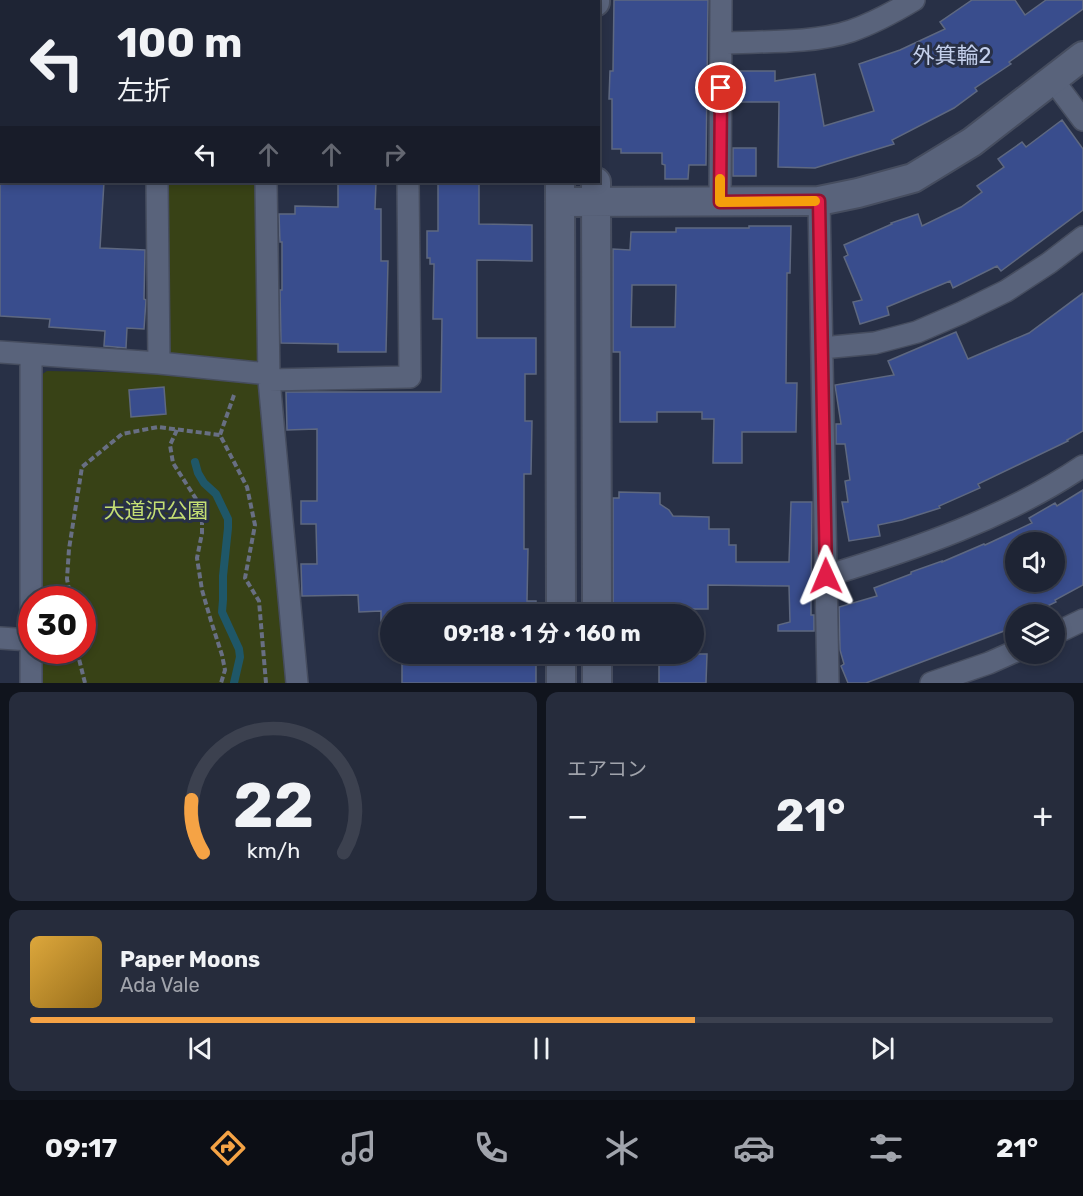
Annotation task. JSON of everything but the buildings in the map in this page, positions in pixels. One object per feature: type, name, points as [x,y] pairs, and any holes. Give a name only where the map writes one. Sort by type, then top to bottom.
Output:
[{"type":"street","points":[[720,202],[721,0]]},
{"type":"street","points":[[721,43],[815,39],[849,32],[883,19],[914,0]]},
{"type":"street","points":[[561,604],[560,192],[596,192],[720,202],[819,201],[858,193],[913,178],[972,142],[1083,56]]},
{"type":"street","points":[[1053,80],[1083,120]]},
{"type":"street","points":[[157,183],[159,363]]},
{"type":"street","points":[[266,183],[269,377],[297,683]]},
{"type":"street","points":[[0,352],[159,363],[242,371],[269,377],[410,377],[408,183]]},
{"type":"street","points":[[596,192],[597,604]]},
{"type":"street","points":[[819,201],[828,683]]},
{"type":"street","points":[[822,348],[875,343],[917,332],[950,318],[1006,291],[1083,237]]},
{"type":"street","points":[[30,586],[31,354]]},
{"type":"street","points":[[826,576],[901,553],[986,519],[1055,485],[1083,465]]},
{"type":"street","points":[[1065,629],[1083,620]]},
{"type":"street","points":[[0,638],[18,639]]},
{"type":"street","points":[[931,683],[1005,656]]},
{"type":"street","points":[[31,664],[31,683]]},
{"type":"street","points":[[561,664],[561,683]]},
{"type":"street","points":[[597,664],[597,683]]},
{"type":"path","points":[[242,371],[220,435],[247,487],[255,525],[246,579],[259,602],[266,683]]},
{"type":"path","points":[[68,586],[69,549],[82,467],[122,434],[158,427],[220,435]]},
{"type":"path","points":[[177,430],[170,445],[173,463],[202,512],[202,533],[197,558],[202,590],[225,670],[221,683]]},
{"type":"path","points":[[80,664],[85,683]]},
{"type":"green space","name":"大道沢公園","points":[[162,183],[256,183],[258,357],[287,683],[42,683],[41,664],[96,664],[96,586],[41,586],[38,377],[47,371],[162,373]]},
{"type":"waterway","points":[[195,462],[198,473],[204,483],[216,494],[228,519],[222,612],[239,649],[240,657],[234,683]]},
{"type":"slow traffic","points":[[720,179],[720,202],[815,201]]},
{"type":"district","name":"外箕輪2","points":[[952,55]]},
{"type":"route","points":[[721,88],[720,202],[819,201],[826,576]]}]
